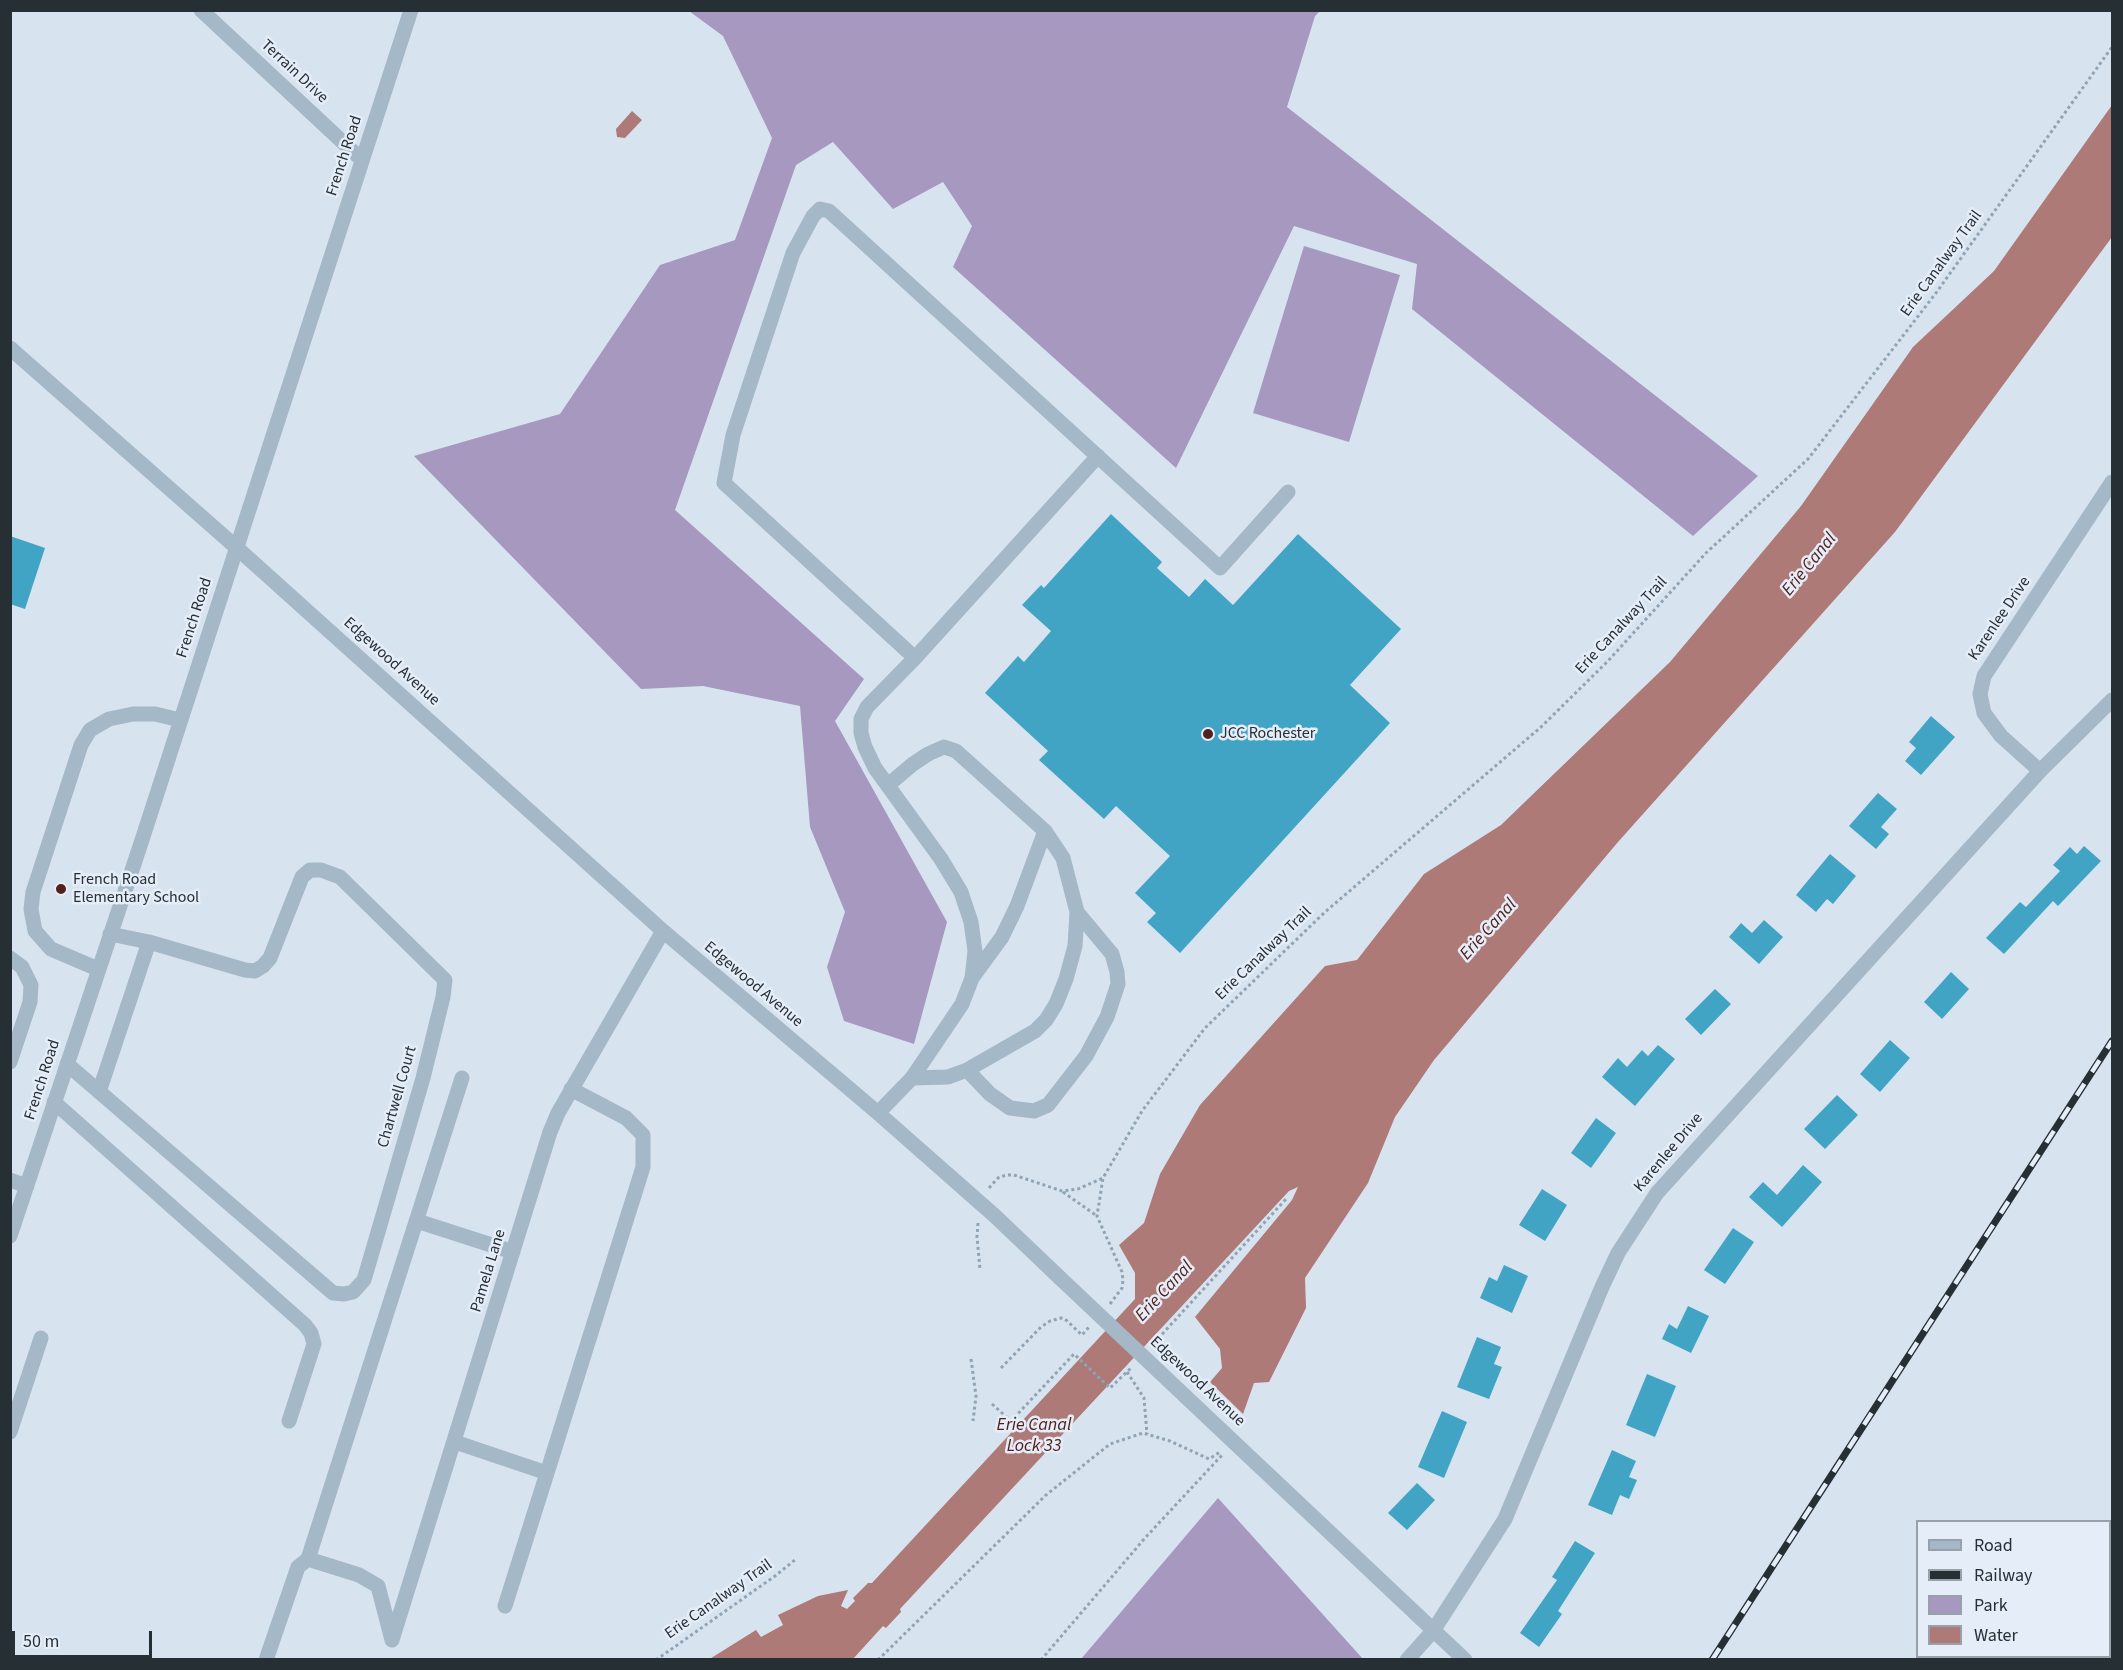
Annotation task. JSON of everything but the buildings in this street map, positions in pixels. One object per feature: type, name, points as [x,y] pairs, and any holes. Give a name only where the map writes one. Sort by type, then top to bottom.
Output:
[{"type":"street","name":"Terrain Drive","points":[[201,10],[363,160]]},
{"type":"street","name":"French Road","points":[[10,1236],[237,548],[411,10]]},
{"type":"street","points":[[915,658],[724,483],[734,435],[793,253],[813,216],[820,209],[829,211],[1220,568],[1288,492]]},
{"type":"street","name":"Edgewood Avenue","points":[[10,348],[237,548],[663,931],[878,1113],[995,1216],[1465,1659]]},
{"type":"street","points":[[878,1113],[912,1078],[962,1004],[972,978],[975,951],[971,922],[961,892],[941,859],[875,768],[861,733],[861,719],[867,707],[915,658],[1098,456]]},
{"type":"street","name":"Karenlee Drive","points":[[2040,771],[2001,736],[1984,713],[1980,694],[1984,676],[2112,482]]},
{"type":"street","name":"Karenlee Drive","points":[[1407,1659],[1433,1631],[1505,1519],[1606,1278],[1618,1253],[1657,1193],[2040,771],[2112,699]]},
{"type":"street","points":[[98,969],[51,949],[35,931],[31,909],[33,892],[78,756],[90,730],[109,719],[133,714],[155,714],[180,720]]},
{"type":"street","points":[[888,785],[913,764],[944,747],[956,751],[1045,831],[1063,858],[1077,912],[1075,946],[1066,979],[1056,1004],[1046,1020],[1035,1031],[968,1070],[948,1077],[912,1078]]},
{"type":"street","points":[[972,978],[988,959],[1007,927],[1045,831]]},
{"type":"street","name":"Chartwell Court","points":[[67,1064],[333,1293],[353,1292],[364,1280],[423,1078],[445,980],[340,877],[321,870],[310,870],[302,877],[270,958],[255,971],[244,970],[149,942],[110,934]]},
{"type":"street","points":[[968,1070],[990,1094],[1010,1108],[1034,1112],[1048,1105],[1086,1056],[1107,1017],[1118,984],[1118,972],[1112,954],[1077,912]]},
{"type":"street","name":"Pamela Lane","points":[[308,1559],[359,1575],[378,1587],[392,1640],[550,1132],[558,1113],[663,931]]},
{"type":"street","points":[[99,1092],[149,942]]},
{"type":"street","points":[[10,958],[22,967],[31,985],[30,1002],[10,1062]]},
{"type":"street","points":[[266,1659],[298,1568],[308,1559],[462,1078]]},
{"type":"street","points":[[505,1606],[643,1167],[643,1135],[626,1118],[572,1089]]},
{"type":"street","points":[[54,1102],[312,1333],[314,1344],[289,1421]]},
{"type":"street","points":[[10,1180],[27,1186]]},
{"type":"street","points":[[417,1221],[513,1252]]},
{"type":"street","points":[[10,1432],[16,1394],[41,1338]]},
{"type":"street","points":[[455,1442],[547,1473]]},
{"type":"path","name":"Erie Canalway Trail","points":[[1097,1216],[1103,1178],[1142,1111],[1205,1028],[1325,912],[1541,726],[1608,661],[1707,553],[1808,459],[1936,293],[2112,47]]},
{"type":"path","points":[[990,1186],[998,1178],[1014,1175],[1062,1191],[1097,1216],[1122,1272],[1123,1280],[1118,1296],[1104,1311]]},
{"type":"path","points":[[1062,1191],[1078,1189],[1103,1178]]},
{"type":"path","points":[[1151,1346],[1286,1199]]},
{"type":"path","points":[[978,1224],[980,1269]]},
{"type":"path","points":[[1001,1368],[1041,1327],[1050,1321],[1065,1319],[1082,1335],[1089,1327]]},
{"type":"path","points":[[992,1404],[1011,1421],[1074,1354],[1110,1388],[1135,1363]]},
{"type":"path","points":[[971,1359],[976,1396],[973,1421]]},
{"type":"path","points":[[1127,1372],[1144,1398],[1147,1434]]},
{"type":"path","points":[[878,1659],[1046,1495],[1110,1444],[1143,1433],[1170,1441],[1209,1459],[1234,1442]]},
{"type":"path","points":[[1041,1659],[1145,1538],[1234,1442]]},
{"type":"path","name":"Erie Canalway Trail","points":[[656,1659],[796,1559]]},
{"type":"green space","points":[[689,11],[1320,11],[1315,16],[1287,107],[1758,476],[1693,536],[1412,309],[1417,264],[1294,226],[1176,468],[953,267],[972,226],[943,182],[893,209],[833,142],[796,165],[675,510],[864,679],[835,721],[947,922],[914,1044],[844,1021],[827,967],[845,912],[810,827],[800,706],[703,686],[641,689],[414,456],[560,414],[660,265],[735,240],[772,138],[723,36]]},
{"type":"green space","points":[[1304,246],[1400,275],[1349,442],[1253,413]]},
{"type":"green space","points":[[1218,1498],[1363,1659],[1081,1659]]},
{"type":"water","points":[[2112,105],[2112,237],[1895,532],[1618,842],[1434,1060],[1395,1117],[1368,1183],[1305,1278],[1306,1308],[1269,1382],[1254,1383],[1243,1414],[1210,1382],[1222,1368],[1220,1349],[1195,1317],[1292,1200],[1298,1187],[1289,1191],[900,1609],[901,1612],[886,1628],[883,1626],[853,1659],[708,1660],[756,1630],[761,1637],[783,1625],[778,1615],[818,1596],[848,1590],[841,1606],[847,1609],[855,1601],[853,1598],[868,1583],[872,1583],[1135,1299],[1135,1273],[1119,1245],[1144,1223],[1160,1174],[1200,1105],[1325,966],[1357,960],[1424,874],[1501,825],[1670,662],[1801,506],[1913,347],[1994,271]]},
{"type":"water","points":[[632,111],[642,120],[625,138],[617,137],[616,129]]},
{"type":"railway","points":[[1712,1660],[2112,1041]]},
{"type":"place","name":"JCC Rochester","points":[[1208,734]]},
{"type":"place","name":"French Road Elementary School","points":[[61,889]]},
{"type":"water label","name":"Erie Canal","points":[[1810,565]]},
{"type":"water label","name":"Erie Canal","points":[[1489,930]]},
{"type":"water label","name":"Erie Canal","points":[[1165,1292]]},
{"type":"water label","name":"Erie Canal Lock 33","points":[[1034,1436]]}]
